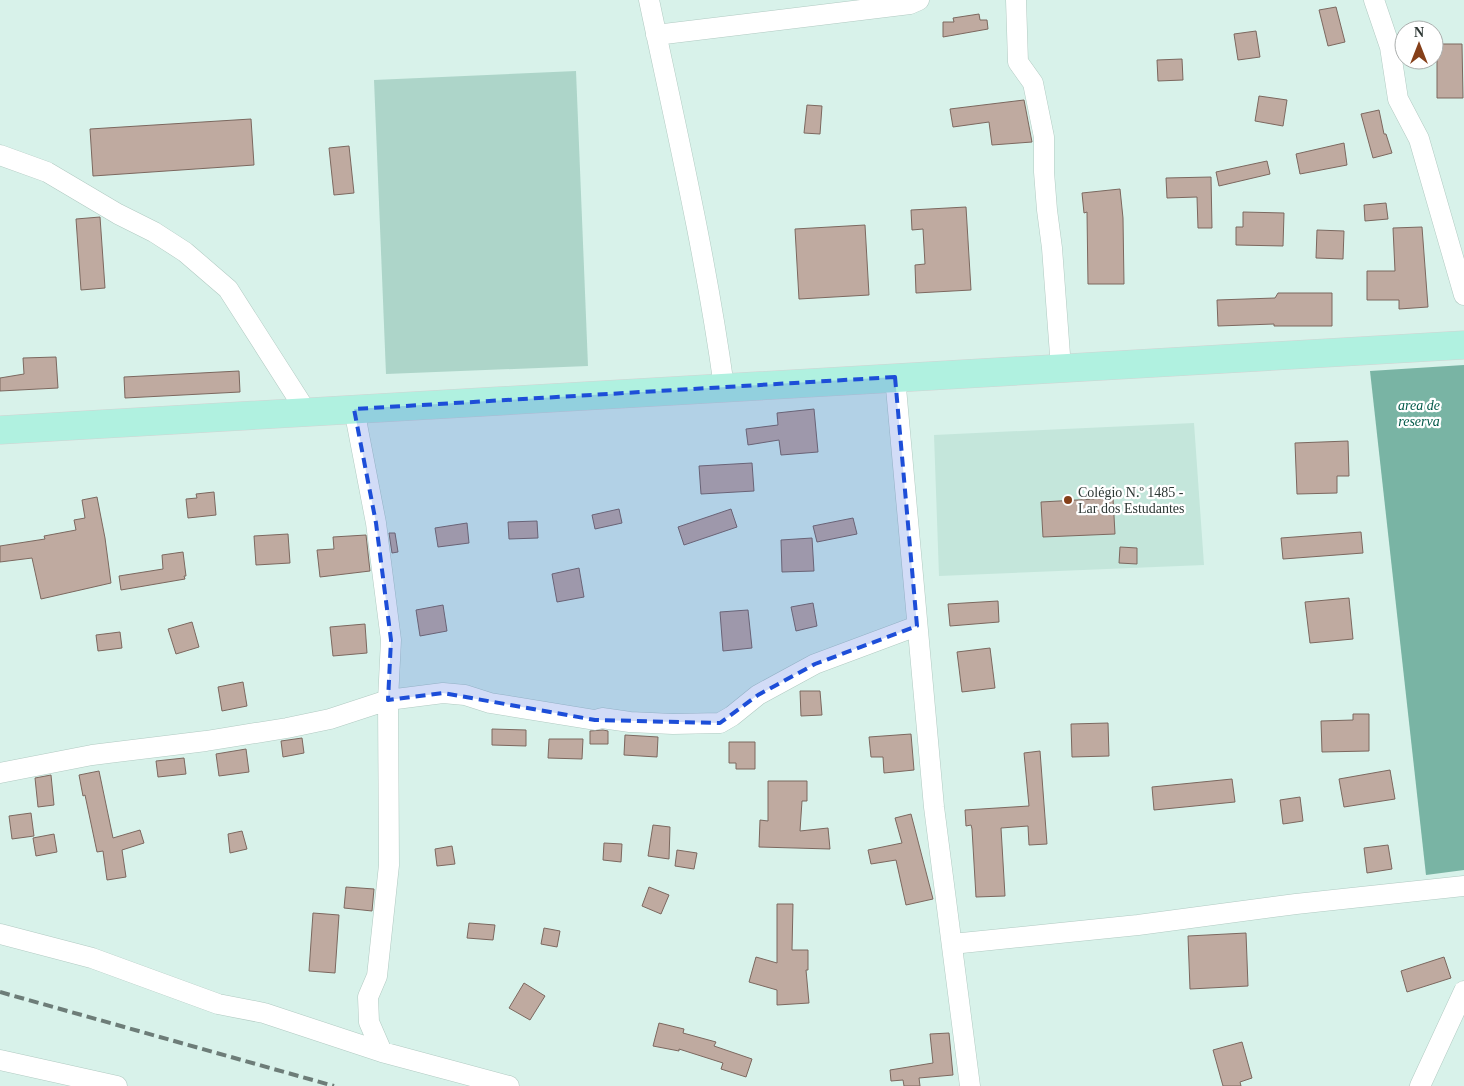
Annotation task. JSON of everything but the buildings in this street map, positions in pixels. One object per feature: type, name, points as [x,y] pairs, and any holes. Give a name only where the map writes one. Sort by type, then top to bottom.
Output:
[{"type":"main road","points":[[0,430],[1464,345]]},
{"type":"street","points":[[649,0],[703,254],[724,387]]},
{"type":"street","points":[[656,35],[910,4],[919,0]]},
{"type":"street","points":[[1016,0],[1018,62],[1033,83],[1044,138],[1044,172],[1052,248],[1060,368]]},
{"type":"street","points":[[1374,0],[1390,47],[1398,99],[1419,139],[1464,295]]},
{"type":"street","points":[[0,155],[47,172],[118,214],[154,232],[185,252],[228,290],[306,412]]},
{"type":"street","points":[[894,377],[934,807],[970,1086]]},
{"type":"street","points":[[354,409],[376,523],[391,640],[388,700],[389,865],[377,976],[368,998],[370,1022],[382,1052]]},
{"type":"street","points":[[0,773],[92,755],[206,741],[287,728],[330,719],[388,700],[443,693],[465,695],[490,703],[595,720],[602,718],[630,722],[720,723],[758,695],[815,664],[917,626]]},
{"type":"street","points":[[952,944],[1138,925],[1296,904],[1464,886]]},
{"type":"street","points":[[0,934],[92,958],[218,1004],[264,1012],[382,1052],[509,1086]]},
{"type":"street","points":[[1420,1086],[1464,991]]},
{"type":"street","points":[[0,1060],[117,1086]]},
{"type":"highlighted area","points":[[895,377],[917,626],[815,664],[758,695],[720,723],[595,720],[443,693],[388,700],[391,640],[376,523],[354,409]]},
{"type":"shaded area","points":[[576,71],[588,366],[386,374],[374,80]]},
{"type":"shaded area","name":"Colégio N.º 1485 - Lar dos Estudantes","points":[[1194,423],[1204,565],[939,576],[934,435]]},
{"type":"green space","name":"area de reserva","points":[[1464,365],[1464,870],[1426,875],[1370,371]]},
{"type":"railway","points":[[0,992],[334,1086]]},
{"type":"place","name":"Colégio N.º 1485 - Lar dos Estudantes","points":[[1068,500]]}]
